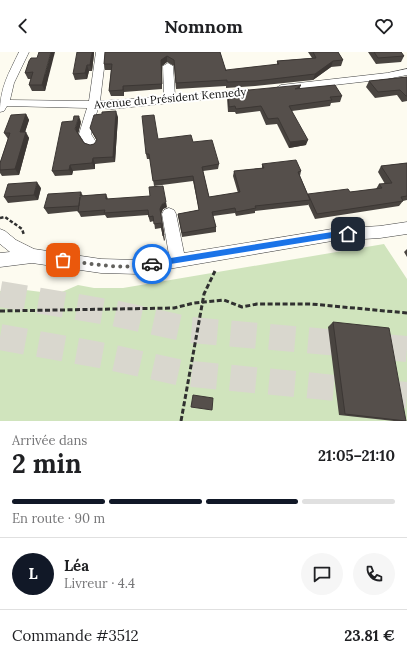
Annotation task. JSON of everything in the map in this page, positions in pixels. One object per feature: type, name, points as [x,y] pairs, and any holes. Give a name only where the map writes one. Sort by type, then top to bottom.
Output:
[{"type":"street","points":[[0,82],[17,52]]},
{"type":"street","points":[[1,104],[24,52]]},
{"type":"street","points":[[92,145],[85,134],[90,112],[94,105],[101,52]]},
{"type":"street","points":[[168,66],[170,98]]},
{"type":"street","points":[[267,90],[387,76],[407,72]]},
{"type":"street","name":"Avenue du Président Kennedy","points":[[1,104],[94,105],[255,91]]},
{"type":"street","points":[[169,214],[178,260]]},
{"type":"street","points":[[0,260],[32,256],[101,266],[139,267],[332,235],[380,232],[407,228]]},
{"type":"street","points":[[0,235],[11,245],[32,256]]},
{"type":"path","points":[[181,421],[202,302],[204,294],[215,271]]},
{"type":"path","points":[[0,311],[174,308],[202,302],[224,300],[242,307],[257,304],[311,304],[407,313]]},
{"type":"green space","points":[[384,244],[407,279],[407,421],[0,421],[0,291],[18,289],[57,294],[78,285],[94,288],[123,288]]},
{"type":"building","points":[[39,52],[51,52],[42,85],[29,85],[33,72],[25,73],[31,58],[37,58]]},
{"type":"building","points":[[77,52],[92,52],[90,65],[87,65],[85,73],[73,74]]},
{"type":"building","points":[[105,52],[220,52],[226,71],[279,64],[277,61],[316,58],[313,52],[338,52],[343,60],[333,61],[315,74],[256,81],[227,82],[227,80],[176,83],[174,60],[167,56],[161,60],[162,84],[123,86],[123,90],[109,91],[112,64],[104,64]]},
{"type":"building","points":[[374,52],[401,52],[404,56],[378,58]]},
{"type":"building","points":[[407,77],[407,96],[400,90],[378,92],[369,81]]},
{"type":"building","points":[[301,85],[295,89],[335,85],[342,96],[330,97],[332,100],[289,106],[308,140],[290,142],[278,118],[268,119],[261,106],[236,109],[235,106],[229,107],[228,92]]},
{"type":"building","points":[[116,111],[113,157],[93,158],[92,163],[70,165],[69,170],[52,171],[62,122],[73,121],[74,116],[79,116],[75,129],[84,143],[90,145],[94,144],[97,140],[90,128],[94,115],[102,114],[102,112]]},
{"type":"building","points":[[26,114],[20,132],[26,132],[15,169],[0,170],[0,163],[10,133],[4,133],[11,115]]},
{"type":"building","points":[[154,115],[158,139],[191,135],[193,142],[212,140],[219,164],[202,167],[209,197],[240,192],[234,171],[264,168],[262,164],[296,160],[301,171],[298,172],[310,200],[255,206],[256,208],[236,212],[235,208],[212,212],[216,227],[182,233],[178,214],[199,210],[193,176],[153,181],[149,154],[146,154],[142,116]]},
{"type":"building","points":[[407,163],[407,196],[401,197],[403,201],[317,214],[308,194],[348,189],[350,192],[382,188],[379,184],[392,183],[381,166]]},
{"type":"building","points":[[37,182],[34,195],[4,197],[8,184]]},
{"type":"building","points":[[163,186],[166,202],[162,204],[160,209],[164,235],[163,236],[161,223],[154,224],[153,216],[149,217],[148,210],[104,213],[105,210],[78,212],[79,206],[44,208],[48,194],[81,192],[80,196],[106,194],[106,199],[150,196],[149,187]]},
{"type":"building","points":[[333,322],[389,328],[406,421],[345,414]]},
{"type":"building","points":[[193,395],[213,398],[212,410],[191,407]]},
{"type":"tunnel","points":[[0,294],[113,313],[191,330],[407,349]]},
{"type":"tunnel","points":[[0,337],[105,356],[182,373],[407,395]]},
{"type":"way so far","points":[[63,260],[101,266],[139,267],[152,264]]},
{"type":"route","points":[[152,264],[332,235],[348,234]]}]
